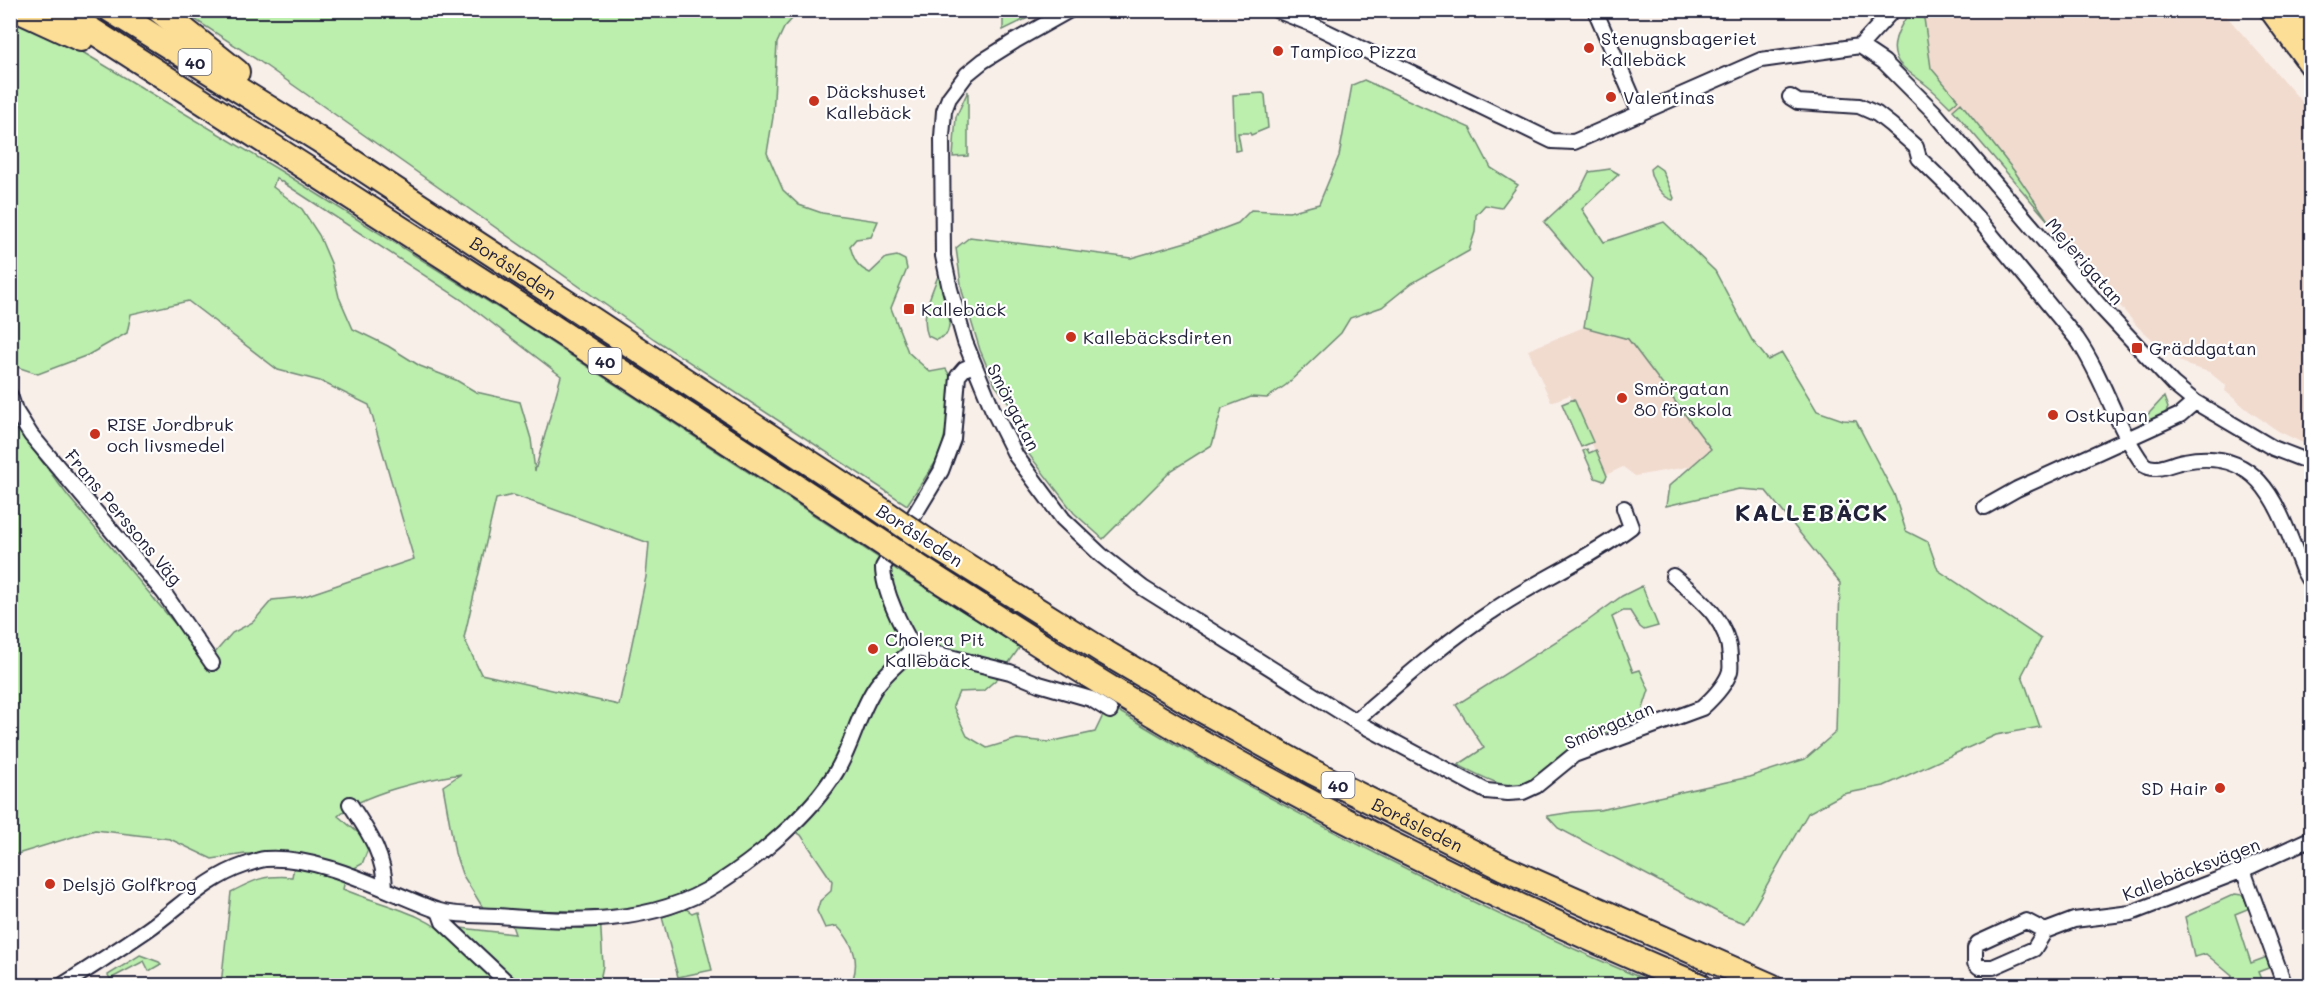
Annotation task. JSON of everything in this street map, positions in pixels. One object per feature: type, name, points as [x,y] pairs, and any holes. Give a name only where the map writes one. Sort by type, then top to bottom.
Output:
[{"type":"highway","points":[[18,10],[178,85]]},
{"type":"highway","name":"Boråsleden","points":[[60,10],[1093,679],[1297,795],[1493,894],[1598,943],[1700,986]]},
{"type":"highway","name":"Boråsleden","points":[[111,10],[318,139],[927,542],[1204,711],[1313,771],[1504,868],[1771,986]]},
{"type":"highway","points":[[159,10],[318,139]]},
{"type":"highway","points":[[2272,10],[2312,65]]},
{"type":"highway","points":[[2290,10],[2312,33]]},
{"type":"street","name":"Smörgatan","points":[[1070,10],[1035,28],[983,61],[956,87],[944,111],[942,137],[943,256],[954,305],[973,365],[1016,456],[1064,519],[1086,541],[1143,588],[1355,721],[1486,791],[1508,793],[1524,792],[1530,789],[1574,755],[1702,708],[1718,692],[1731,670],[1730,649],[1725,632],[1704,602],[1673,576]]},
{"type":"street","points":[[1276,10],[1298,14],[1552,141],[1574,142],[1761,60],[1860,46],[1893,10]]},
{"type":"street","points":[[1595,10],[1640,114]]},
{"type":"street","name":"Mejerigatan","points":[[1860,46],[1888,67],[1934,112],[2137,348],[2173,384],[2195,402],[2273,448],[2312,463]]},
{"type":"street","points":[[1790,98],[1798,102],[1859,106],[1877,114],[1916,147],[1919,158],[1953,191],[2077,339],[2090,358],[2139,458],[2149,468],[2158,469],[2197,458],[2234,462],[2251,473],[2267,490],[2303,570],[2308,579],[2312,580]]},
{"type":"street","points":[[973,365],[964,369],[958,376],[953,439],[941,471],[883,567],[884,580],[891,600],[906,636],[914,648],[1010,672],[1039,684],[1091,699],[1110,711]]},
{"type":"street","name":"Frans Perssons Väg","points":[[10,394],[15,410],[31,435],[165,593],[212,663]]},
{"type":"street","points":[[1985,507],[2017,489],[2180,415],[2195,402]]},
{"type":"street","points":[[1355,721],[1415,668],[1491,612],[1612,541],[1631,527],[1624,508]]},
{"type":"street","points":[[61,986],[148,929],[207,882],[232,869],[264,859],[319,865],[440,911],[536,919],[622,918],[667,909],[698,895],[753,860],[773,843],[824,790],[845,758],[874,689],[914,648]]},
{"type":"street","points":[[350,804],[377,848],[384,869],[384,888]]},
{"type":"street","name":"Kallebäcksvägen","points":[[2045,931],[2026,921],[1978,943],[1975,948],[1975,963],[1979,967],[1993,967],[2034,949],[2045,931],[2074,920],[2131,913],[2243,870],[2312,838]]},
{"type":"street","points":[[2243,870],[2286,986]]},
{"type":"street","points":[[440,911],[442,922],[511,986]]},
{"type":"shaded area","points":[[1911,11],[2222,11],[2311,112],[2311,447],[2278,431],[2249,411],[2225,391],[2226,386],[2209,372],[2189,366],[2172,356],[2138,327],[1953,110],[1896,59],[1895,38],[1900,25]]},
{"type":"shaded area","name":"Smörgatan 80 förskola","points":[[1584,327],[1628,339],[1711,450],[1693,466],[1635,476],[1623,467],[1606,475],[1570,395],[1551,402],[1528,350]]},
{"type":"green space","points":[[1003,10],[1042,11],[1003,30]]},
{"type":"green space","points":[[182,11],[799,11],[784,28],[777,43],[773,117],[767,153],[783,190],[799,205],[822,213],[878,221],[871,237],[856,239],[850,246],[859,266],[870,273],[886,258],[897,256],[905,260],[907,269],[891,308],[908,352],[930,372],[946,369],[953,381],[952,403],[941,451],[935,463],[907,505],[654,339],[259,61]]},
{"type":"green space","points":[[1911,11],[1923,11],[1931,68],[1958,100],[1950,107],[1897,60],[1894,45],[1896,38]]},
{"type":"green space","points":[[10,17],[79,50],[279,170],[500,309],[905,575],[1020,647],[999,677],[983,691],[959,692],[953,706],[967,736],[987,748],[1017,739],[1049,742],[1095,732],[1108,705],[1260,792],[1376,853],[1536,932],[1659,985],[832,985],[853,979],[856,964],[853,950],[837,926],[825,928],[817,911],[820,901],[831,891],[832,881],[801,835],[785,825],[740,862],[680,898],[658,905],[600,914],[603,966],[599,985],[221,985],[231,892],[260,879],[292,877],[295,859],[264,854],[245,854],[212,859],[170,839],[95,830],[11,856],[11,420],[68,496],[207,662],[232,633],[253,622],[272,600],[302,597],[414,559],[369,405],[320,381],[278,370],[188,301],[131,314],[127,333],[88,355],[38,374],[11,365]],"holes":[[[276,178],[462,300],[561,376],[535,471],[531,439],[520,402],[476,392],[456,380],[420,366],[388,346],[353,329],[339,297],[331,263],[319,235],[302,209],[273,187]],[[513,495],[649,543],[646,577],[619,705],[481,674],[464,638],[496,499]],[[461,774],[443,786],[455,853],[462,874],[485,911],[507,911],[515,934],[461,928],[453,941],[429,922],[343,889],[347,872],[362,864],[368,849],[362,836],[338,816],[363,800],[379,794]]]},
{"type":"green space","points":[[1364,80],[1470,128],[1491,168],[1518,185],[1501,208],[1485,205],[1476,215],[1475,232],[1469,251],[1412,283],[1382,307],[1350,318],[1341,333],[1286,385],[1267,398],[1251,397],[1222,408],[1212,445],[1172,470],[1103,539],[1074,513],[1024,448],[1009,403],[995,385],[980,350],[962,291],[956,248],[970,237],[1131,258],[1193,240],[1238,223],[1251,210],[1289,212],[1319,204],[1339,156],[1352,85]]},
{"type":"green space","points":[[968,91],[968,156],[953,157],[956,117]]},
{"type":"green space","points":[[1263,93],[1268,128],[1251,135],[1250,133],[1238,133],[1241,150],[1235,151],[1233,95]]},
{"type":"green space","points":[[1961,103],[2015,172],[2049,222],[1953,110]]},
{"type":"green space","points":[[1655,165],[1662,170],[1673,200],[1665,196],[1655,183],[1650,169]]},
{"type":"green space","points":[[1610,169],[1619,174],[1582,209],[1604,242],[1664,222],[1715,271],[1752,340],[1768,360],[1782,353],[1817,411],[1843,420],[1856,421],[1894,494],[1906,531],[1928,542],[1938,570],[2041,639],[2022,675],[2040,727],[1996,735],[1884,786],[1843,794],[1808,813],[1745,923],[1725,916],[1558,828],[1547,816],[1600,810],[1749,777],[1805,759],[1836,732],[1840,583],[1766,491],[1739,489],[1666,506],[1669,486],[1711,449],[1628,339],[1584,327],[1592,279],[1544,222],[1581,188],[1589,172]]},
{"type":"green space","points":[[938,276],[946,297],[949,322],[946,335],[936,340],[928,336],[925,321],[927,306]]},
{"type":"green space","points":[[2164,397],[2168,408],[2163,415],[2141,422]]},
{"type":"green space","points":[[1574,399],[1593,442],[1581,447],[1562,404]]},
{"type":"green space","points":[[1587,449],[1589,453],[1596,450],[1607,476],[1604,481],[1595,478],[1583,451]]},
{"type":"green space","points":[[1642,586],[1658,626],[1644,630],[1630,611],[1623,611],[1612,617],[1633,672],[1640,670],[1649,690],[1639,721],[1581,742],[1538,778],[1523,785],[1504,785],[1494,782],[1458,765],[1484,748],[1456,705],[1585,623],[1622,596]]},
{"type":"green space","points":[[2235,894],[2242,895],[2250,908],[2235,914],[2251,963],[2267,957],[2271,967],[2258,972],[2263,984],[2274,979],[2277,985],[2230,985],[2232,976],[2206,954],[2194,957],[2185,917]]},
{"type":"green space","points":[[686,909],[692,913],[697,911],[712,970],[678,977],[662,917]]},
{"type":"green space","points":[[140,955],[161,964],[149,971],[144,961],[110,979],[108,975]]},
{"type":"place","name":"Stenugnsbageriet Kallebäck","points":[[1589,48]]},
{"type":"place","name":"Tampico Pizza","points":[[1278,51]]},
{"type":"place","name":"Valentinas","points":[[1611,97]]},
{"type":"place","name":"Däckshuset Kallebäck","points":[[814,101]]},
{"type":"place","name":"Kallebäck","points":[[909,309]]},
{"type":"place","name":"Kallebäcksdirten","points":[[1071,337]]},
{"type":"place","name":"Gräddgatan","points":[[2137,348]]},
{"type":"place","name":"Smörgatan 80 förskola","points":[[1622,398]]},
{"type":"place","name":"Ostkupan","points":[[2053,415]]},
{"type":"place","name":"RISE Jordbruk och livsmedel","points":[[95,434]]},
{"type":"place","name":"Cholera Pit Kallebäck","points":[[873,649]]},
{"type":"place","name":"SD Hair","points":[[2220,788]]},
{"type":"place","name":"Delsjö Golfkrog","points":[[50,884]]},
{"type":"district","name":"KALLEBÄCK","points":[[1812,511]]}]
